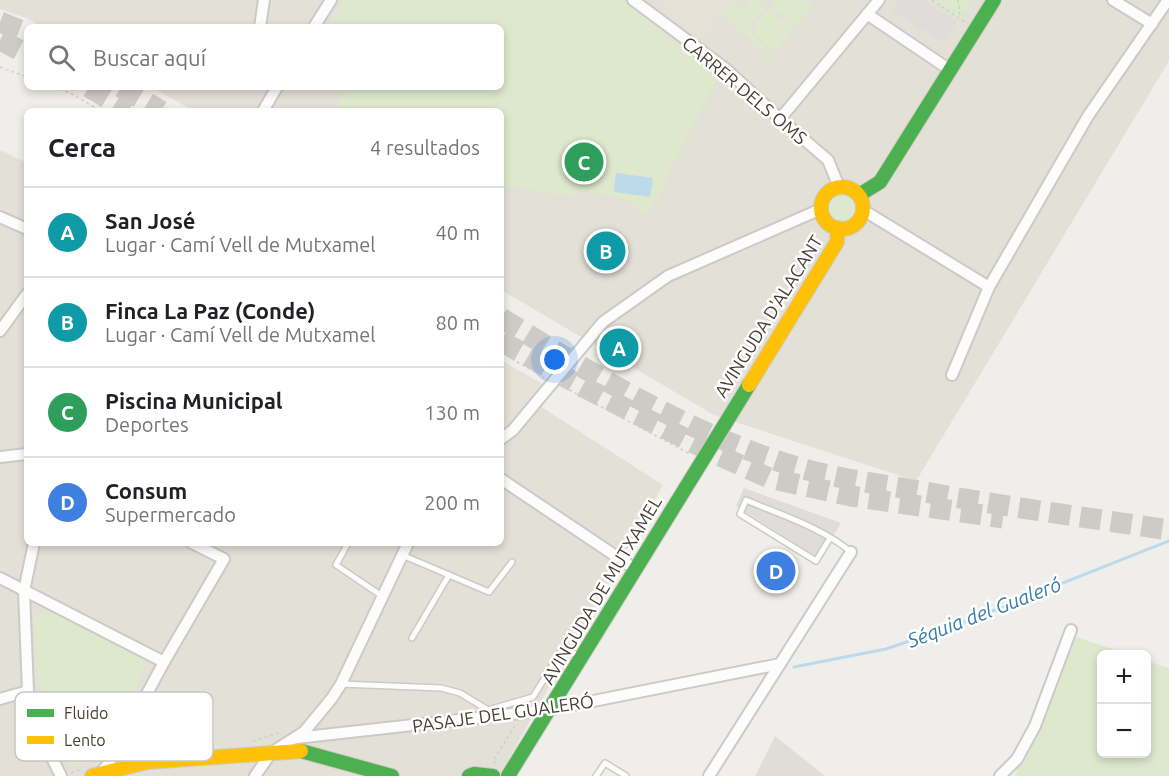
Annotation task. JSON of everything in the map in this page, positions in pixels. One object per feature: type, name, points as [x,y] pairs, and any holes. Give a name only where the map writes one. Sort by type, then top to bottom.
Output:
[{"type":"street","points":[[260,24],[264,0]]},
{"type":"street","points":[[316,24],[331,0]]},
{"type":"street","name":"CARRER DELS OMS","points":[[633,0],[726,69],[828,160],[838,187]]},
{"type":"street","points":[[780,119],[879,0]]},
{"type":"street","points":[[859,195],[880,182],[994,0]]},
{"type":"street","points":[[1113,0],[1152,24]]},
{"type":"street","points":[[952,375],[989,288],[1088,116],[1168,0]]},
{"type":"street","points":[[867,14],[950,70]]},
{"type":"street","points":[[265,108],[276,90]]},
{"type":"street","points":[[838,187],[850,188],[859,195],[862,210],[856,223],[838,228],[826,222],[821,209],[828,192],[838,187]]},
{"type":"street","points":[[504,437],[513,430],[603,322],[669,276],[821,209]]},
{"type":"street","points":[[862,210],[989,288]]},
{"type":"street","points":[[0,217],[24,228]]},
{"type":"street","name":"AVINGUDA D'ALACANT","points":[[724,422],[837,242],[838,228]]},
{"type":"street","points":[[0,331],[24,298]]},
{"type":"street","name":"AVINGUDA DE MUTXAMEL","points":[[508,776],[724,422]]},
{"type":"street","points":[[0,458],[24,454]]},
{"type":"street","points":[[504,481],[634,569]]},
{"type":"street","points":[[24,692],[28,691],[24,591],[33,546]]},
{"type":"street","points":[[148,692],[224,559],[198,546]]},
{"type":"street","points":[[255,776],[271,753],[304,732],[332,698],[341,684],[406,546]]},
{"type":"street","points":[[709,776],[851,552]]},
{"type":"street","points":[[0,578],[164,662]]},
{"type":"street","points":[[1000,776],[1017,759],[1035,726],[1071,630]]},
{"type":"street","name":"PASAJE DEL GUALERÓ","points":[[296,738],[548,710],[780,664]]},
{"type":"street","points":[[0,699],[15,695]]},
{"type":"street","points":[[213,757],[302,751],[392,776]]},
{"type":"street","points":[[54,761],[61,776]]},
{"type":"street","points":[[97,775],[109,761]]},
{"type":"street","points":[[97,775],[147,762],[161,761]]},
{"type":"street","points":[[469,776],[474,774],[493,776]]},
{"type":"lane","points":[[830,538],[816,561],[740,514],[746,500],[821,532],[830,538],[851,552]]},
{"type":"lane","points":[[346,546],[336,565],[382,596]]},
{"type":"lane","points":[[402,555],[489,592],[512,562]]},
{"type":"lane","points":[[412,638],[449,575]]},
{"type":"lane","points":[[341,684],[441,688],[460,693],[488,710],[533,697],[563,648],[580,657]]},
{"type":"lane","points":[[596,776],[604,763],[626,776]]},
{"type":"path","points":[[932,0],[960,19],[958,0]]},
{"type":"path","points":[[0,67],[24,76]]},
{"type":"path","points":[[62,90],[96,108]]},
{"type":"path","points":[[504,355],[701,460]]},
{"type":"shaded area","points":[[0,0],[1169,0],[1169,61],[916,481],[714,415],[504,292],[504,108],[189,108],[156,90],[504,90],[504,24],[37,24],[0,9]]},
{"type":"shaded area","points":[[658,0],[733,0],[704,41],[655,3]]},
{"type":"shaded area","points":[[899,0],[923,0],[957,22],[944,43],[892,11]]},
{"type":"shaded area","points":[[0,150],[24,162],[24,546],[504,546],[504,383],[663,485],[499,776],[0,776]]},
{"type":"shaded area","points":[[504,362],[546,386],[504,430]]},
{"type":"shaded area","points":[[744,488],[841,523],[820,559],[736,506]]},
{"type":"shaded area","points":[[775,736],[825,776],[755,776]]},
{"type":"green space","points":[[342,0],[621,0],[640,12],[718,77],[669,172],[668,179],[647,215],[623,198],[577,190],[576,197],[504,185],[504,108],[336,108],[343,90],[504,90],[504,24],[328,24]]},
{"type":"green space","points":[[750,0],[757,0],[765,7],[750,26],[751,31],[771,56],[770,58],[723,14],[732,1],[743,10]]},
{"type":"green space","points":[[775,0],[806,0],[814,6],[796,26],[771,7]]},
{"type":"green space","points":[[932,0],[972,0],[960,19]]},
{"type":"green space","points":[[768,9],[794,29],[773,53],[754,32],[754,27]]},
{"type":"green space","points":[[842,191],[853,196],[858,207],[853,218],[842,223],[831,218],[826,207],[831,196]]},
{"type":"green space","points":[[47,610],[146,660],[136,688],[138,692],[41,692],[34,616]]},
{"type":"green space","points":[[1076,637],[1115,650],[1097,650],[1097,758],[1151,758],[1151,662],[1169,668],[1169,776],[1015,776],[1019,763],[1037,730]]},
{"type":"green space","points":[[67,761],[88,761],[71,767]]},
{"type":"water","points":[[616,173],[653,178],[650,197],[614,192]]},
{"type":"waterway","name":"Séquia del Gualeró","points":[[794,667],[886,649],[967,621],[1169,541]]},
{"type":"tunnel","points":[[0,22],[24,32]]},
{"type":"tunnel","points":[[0,40],[24,52]]},
{"type":"tunnel","points":[[94,90],[123,108]]},
{"type":"tunnel","points":[[126,90],[156,108]]},
{"type":"tunnel","points":[[504,320],[601,378],[668,414],[775,460],[824,474],[875,484],[1169,530]]},
{"type":"tunnel","points":[[504,343],[583,387],[769,478],[851,496],[1003,518]]},
{"type":"traffic: fast","points":[[859,195],[880,182],[994,0]]},
{"type":"traffic: fast","points":[[508,776],[749,385]]},
{"type":"traffic: fast","points":[[301,751],[392,776]]},
{"type":"traffic: fast","points":[[469,776],[474,774],[493,776]]},
{"type":"traffic: slow","points":[[842,187],[857,193],[863,208],[857,223],[842,229],[827,223],[821,208],[827,193],[842,187]]},
{"type":"traffic: slow","points":[[749,385],[837,242],[838,228]]},
{"type":"traffic: slow","points":[[213,757],[301,751]]},
{"type":"traffic: slow","points":[[92,776],[147,762],[161,761]]},
{"type":"place","name":"Piscina Municipal","points":[[584,162]]},
{"type":"place","name":"Finca La Paz (Conde)","points":[[606,251]]},
{"type":"place","name":"San José","points":[[619,348]]},
{"type":"place","name":"Consum","points":[[776,571]]}]
